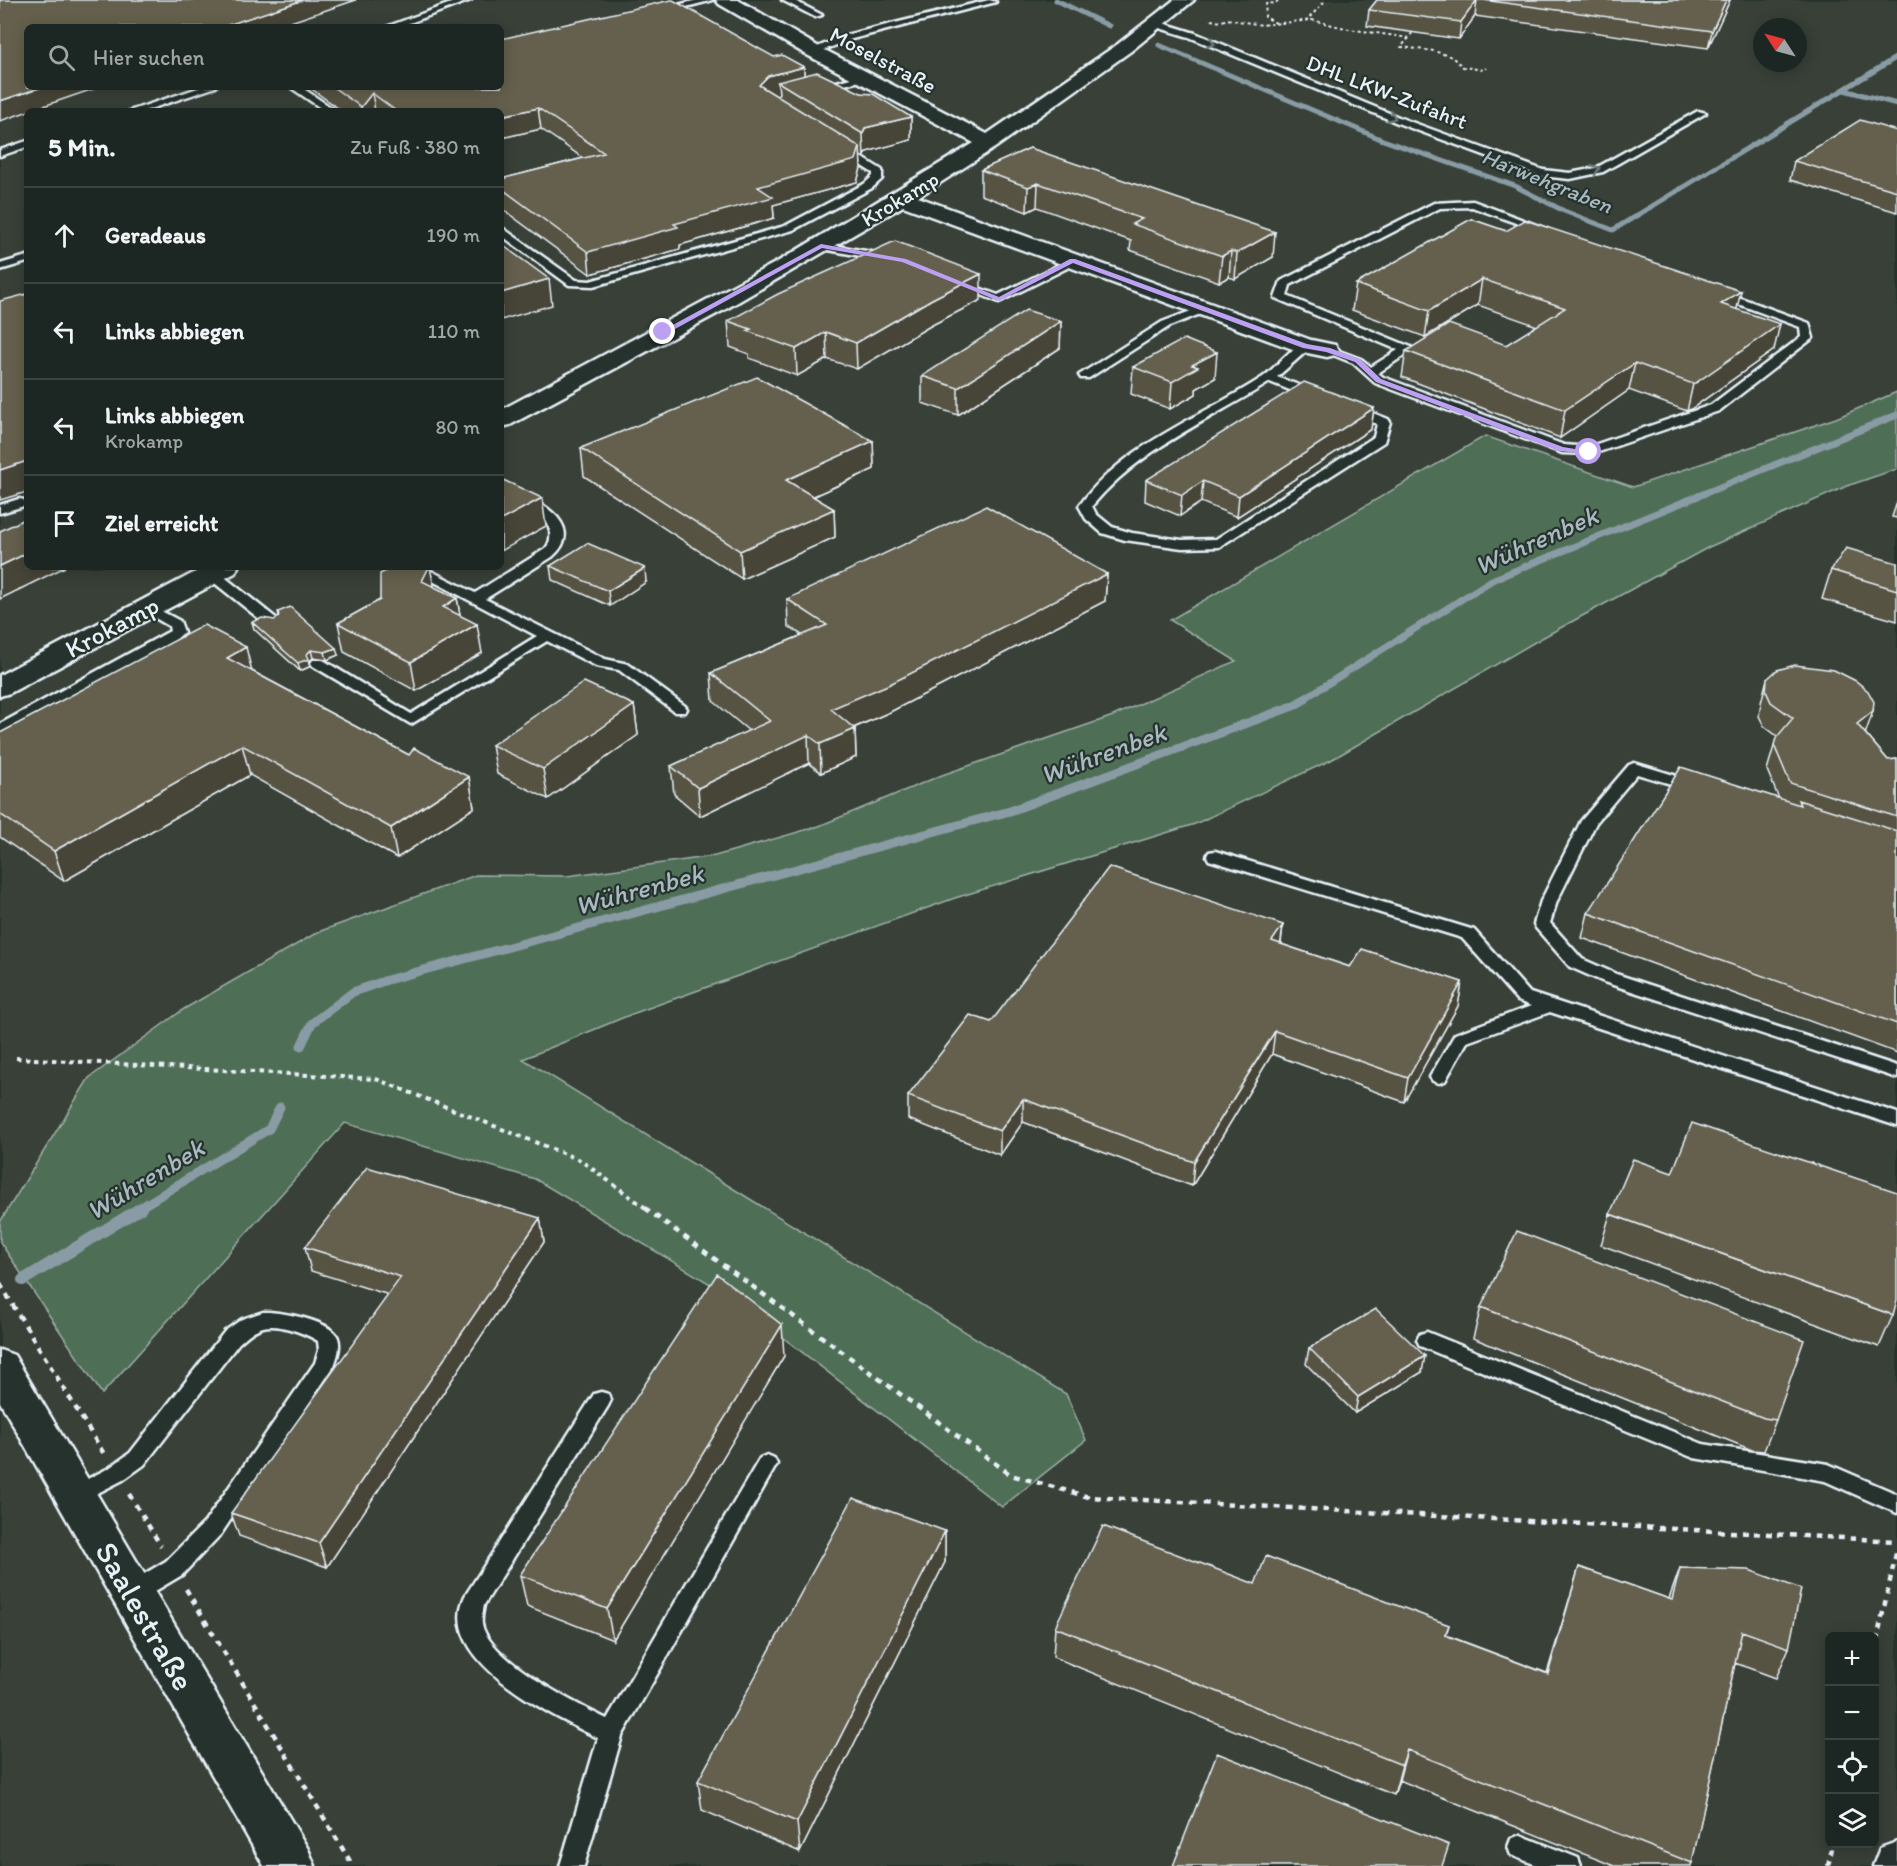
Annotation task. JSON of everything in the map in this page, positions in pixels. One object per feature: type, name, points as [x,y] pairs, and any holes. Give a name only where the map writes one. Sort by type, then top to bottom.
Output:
[{"type":"street","name":"Moselstraße","points":[[725,0],[813,51],[989,143]]},
{"type":"street","name":"Krokamp","points":[[504,418],[821,246],[902,198],[989,143],[1170,13]]},
{"type":"street","points":[[902,198],[1306,346],[1328,350]]},
{"type":"street","name":"Krokamp","points":[[0,687],[219,570]]},
{"type":"street","name":"Saalestraße","points":[[0,1366],[291,1866]]},
{"type":"lane","points":[[399,24],[467,0]]},
{"type":"lane","points":[[647,14],[709,0]]},
{"type":"lane","points":[[786,0],[818,15]]},
{"type":"lane","points":[[813,51],[849,37],[992,2]]},
{"type":"lane","name":"DHL LKW-Zufahrt","points":[[1170,13],[1192,35],[1403,122],[1541,173],[1570,176],[1599,170],[1701,113]]},
{"type":"lane","points":[[804,93],[864,77]]},
{"type":"lane","points":[[144,108],[201,90]]},
{"type":"lane","points":[[300,90],[326,108]]},
{"type":"lane","points":[[0,153],[24,145]]},
{"type":"lane","points":[[504,232],[573,283],[590,284],[789,228],[868,186],[878,177],[878,172],[872,167],[834,145]]},
{"type":"lane","points":[[1371,373],[1407,349],[1281,298],[1285,283],[1438,205],[1473,204],[1551,232]]},
{"type":"lane","points":[[821,246],[903,261]]},
{"type":"lane","points":[[0,267],[24,261]]},
{"type":"lane","points":[[947,278],[999,299],[1073,261]]},
{"type":"lane","points":[[1328,350],[1357,361],[1379,380],[1562,449],[1589,452],[1715,408],[1807,338],[1805,325],[1706,289]]},
{"type":"lane","points":[[1085,375],[1166,324],[1204,309]]},
{"type":"lane","points":[[1269,378],[1384,422],[1380,439],[1220,543],[1182,544],[1130,537],[1107,530],[1091,516],[1085,506],[1095,492],[1124,465],[1269,378],[1306,346]]},
{"type":"lane","points":[[475,599],[547,554],[554,549],[557,543],[557,526],[554,518],[545,511],[504,492]]},
{"type":"lane","points":[[0,509],[19,503]]},
{"type":"lane","points":[[219,570],[272,622]]},
{"type":"lane","points":[[419,570],[601,663],[623,667],[680,709]]},
{"type":"lane","points":[[0,730],[167,640],[177,632],[175,624],[148,608]]},
{"type":"lane","points":[[318,663],[411,720],[546,636]]},
{"type":"lane","points":[[1708,790],[1634,768],[1589,821],[1549,901],[1542,924],[1576,963],[1610,978],[1897,1072]]},
{"type":"lane","points":[[1215,856],[1468,934],[1524,997],[1897,1120]]},
{"type":"lane","points":[[1439,1077],[1461,1038],[1550,1005]]},
{"type":"lane","points":[[75,1496],[116,1474],[137,1459],[232,1337],[245,1327],[260,1319],[272,1317],[320,1331],[328,1338],[329,1350],[324,1366],[213,1528],[174,1569],[132,1593]]},
{"type":"lane","points":[[1426,1340],[1701,1452],[1828,1473],[1897,1504]]},
{"type":"lane","points":[[601,1400],[473,1603],[471,1624],[482,1647],[510,1674],[561,1707],[611,1733]]},
{"type":"lane","points":[[572,1866],[611,1733],[767,1464]]},
{"type":"lane","points":[[1520,1847],[1569,1866]]},
{"type":"path","points":[[1276,24],[1265,17],[1265,10],[1266,4],[1276,3],[1278,0]]},
{"type":"path","points":[[1312,20],[1310,17],[1324,2]]},
{"type":"path","points":[[1170,13],[1221,22],[1226,20],[1262,25],[1312,20],[1349,29],[1408,38]]},
{"type":"path","points":[[1412,33],[1401,46],[1434,51],[1452,57],[1463,67],[1484,70],[1486,68]]},
{"type":"path","points":[[16,1058],[376,1079],[580,1160],[1011,1475],[1089,1497],[1897,1541]]},
{"type":"path","points":[[1879,1634],[1897,1549]]},
{"type":"path","points":[[1828,1866],[1832,1848]]},
{"type":"shaded area","points":[[0,0],[1897,0],[1897,1866],[0,1866]]},
{"type":"green space","points":[[1897,392],[1897,469],[1847,486],[1709,547],[1540,639],[1331,760],[1195,824],[955,898],[632,1014],[523,1059],[1066,1394],[1086,1440],[1002,1507],[727,1294],[535,1179],[345,1123],[102,1394],[0,1242],[0,1222],[89,1078],[184,1009],[318,932],[476,875],[567,876],[715,856],[819,826],[942,775],[1113,716],[1236,661],[1170,620],[1485,436],[1633,487],[1836,418]]},
{"type":"building","points":[[0,0],[303,0],[231,24],[24,24],[24,90],[33,90],[0,101]]},
{"type":"building","points":[[673,0],[774,57],[782,55],[804,67],[768,76],[759,85],[860,147],[856,160],[758,187],[773,197],[674,224],[678,227],[588,252],[504,190],[504,178],[604,153],[538,108],[504,115],[504,108],[392,108],[372,93],[361,107],[337,90],[504,90],[504,38]]},
{"type":"building","points":[[1377,0],[1477,0],[1461,22],[1369,10]]},
{"type":"building","points":[[1483,0],[1726,0],[1712,31]]},
{"type":"building","points":[[817,72],[861,93],[873,94],[911,117],[865,128],[863,134],[778,82]]},
{"type":"building","points":[[1860,120],[1897,131],[1897,191],[1794,161]]},
{"type":"building","points":[[1030,148],[1275,232],[1237,253],[1231,251],[1222,256],[1132,224],[1142,219],[1038,183],[1028,187],[981,170]]},
{"type":"building","points":[[1471,219],[1506,231],[1525,220],[1741,291],[1721,304],[1780,324],[1693,384],[1635,363],[1565,410],[1406,351],[1449,324],[1506,345],[1565,308],[1482,279],[1429,311],[1356,284]]},
{"type":"building","points":[[895,241],[981,274],[856,343],[826,332],[796,349],[747,331],[751,329],[728,321],[778,294]]},
{"type":"building","points":[[504,246],[549,279],[504,292]]},
{"type":"building","points":[[24,295],[24,462],[0,470],[0,301]]},
{"type":"building","points":[[1026,310],[1061,321],[958,388],[922,376]]},
{"type":"building","points":[[1184,339],[1217,352],[1192,365],[1198,367],[1172,382],[1133,367]]},
{"type":"building","points":[[757,377],[873,441],[786,480],[834,509],[740,551],[581,448]]},
{"type":"building","points":[[1304,382],[1374,408],[1239,496],[1203,481],[1182,495],[1146,480]]},
{"type":"building","points":[[504,480],[542,498],[504,518]]},
{"type":"building","points":[[986,506],[1107,574],[890,684],[831,709],[855,729],[820,744],[808,735],[698,788],[671,766],[770,721],[711,673],[827,625],[787,599]]},
{"type":"building","points":[[24,519],[24,554],[0,566],[0,531]]},
{"type":"building","points":[[587,543],[645,568],[608,591],[550,566]]},
{"type":"building","points":[[1846,548],[1897,563],[1897,590],[1831,570]]},
{"type":"building","points":[[387,570],[428,570],[422,581],[457,598],[443,607],[477,624],[411,662],[338,623],[380,600],[380,574]]},
{"type":"building","points":[[290,607],[336,648],[325,652],[311,650],[307,654],[309,659],[298,663],[252,622],[262,618],[275,620],[279,616],[278,612]]},
{"type":"building","points":[[204,625],[246,647],[227,658],[409,755],[414,748],[469,777],[391,828],[242,745],[54,851],[0,814],[0,733]]},
{"type":"building","points":[[1795,665],[1834,670],[1856,681],[1868,691],[1874,702],[1873,711],[1857,724],[1888,760],[1897,759],[1897,817],[1790,783],[1774,745],[1776,738],[1793,718],[1771,702],[1766,691],[1767,679],[1777,670]]},
{"type":"building","points":[[584,682],[634,705],[543,769],[492,745]]},
{"type":"building","points":[[1681,767],[1800,805],[1798,800],[1897,831],[1897,1024],[1588,913]]},
{"type":"building","points":[[1109,867],[1283,925],[1272,941],[1350,967],[1362,949],[1462,982],[1408,1078],[1275,1031],[1194,1162],[1023,1099],[1000,1131],[908,1096],[970,1015],[991,1022]]},
{"type":"building","points":[[1692,1123],[1897,1192],[1897,1300],[1893,1315],[1610,1214],[1633,1159],[1672,1173]]},
{"type":"building","points":[[367,1167],[540,1218],[319,1543],[231,1513],[401,1277],[305,1247]]},
{"type":"building","points":[[1517,1231],[1804,1340],[1776,1420],[1764,1418],[1481,1307]]},
{"type":"building","points":[[717,1274],[782,1325],[607,1609],[520,1575]]},
{"type":"building","points":[[1376,1309],[1425,1356],[1358,1397],[1309,1348]]},
{"type":"building","points":[[853,1498],[945,1531],[797,1822],[698,1781]]},
{"type":"building","points":[[1103,1526],[1255,1584],[1266,1556],[1449,1625],[1445,1635],[1548,1674],[1579,1567],[1672,1600],[1680,1568],[1749,1570],[1801,1589],[1789,1648],[1742,1631],[1692,1863],[1407,1750],[1402,1765],[1055,1627]]},
{"type":"building","points":[[1217,1753],[1449,1845],[1442,1866],[1173,1866]]},
{"type":"waterway","name":"Harwehgraben","points":[[1056,0],[1109,26]]},
{"type":"waterway","name":"Harwehgraben","points":[[1159,45],[1383,140],[1515,186],[1564,211],[1613,230],[1897,57]]},
{"type":"waterway","points":[[1844,90],[1897,104]]},
{"type":"waterway","name":"Wührenbek","points":[[1302,700],[1492,580],[1897,415]]},
{"type":"waterway","name":"Wührenbek","points":[[301,1046],[312,1023],[353,992],[387,980],[1010,811],[1293,706],[1305,699]]},
{"type":"waterway","name":"Wührenbek","points":[[138,1209],[269,1129],[280,1107]]},
{"type":"waterway","name":"Wührenbek","points":[[23,1280],[141,1208]]},
{"type":"route","points":[[663,332],[821,246],[903,261],[999,299],[1073,261],[1306,346],[1328,350],[1357,361],[1379,380],[1562,449],[1589,452]]}]
